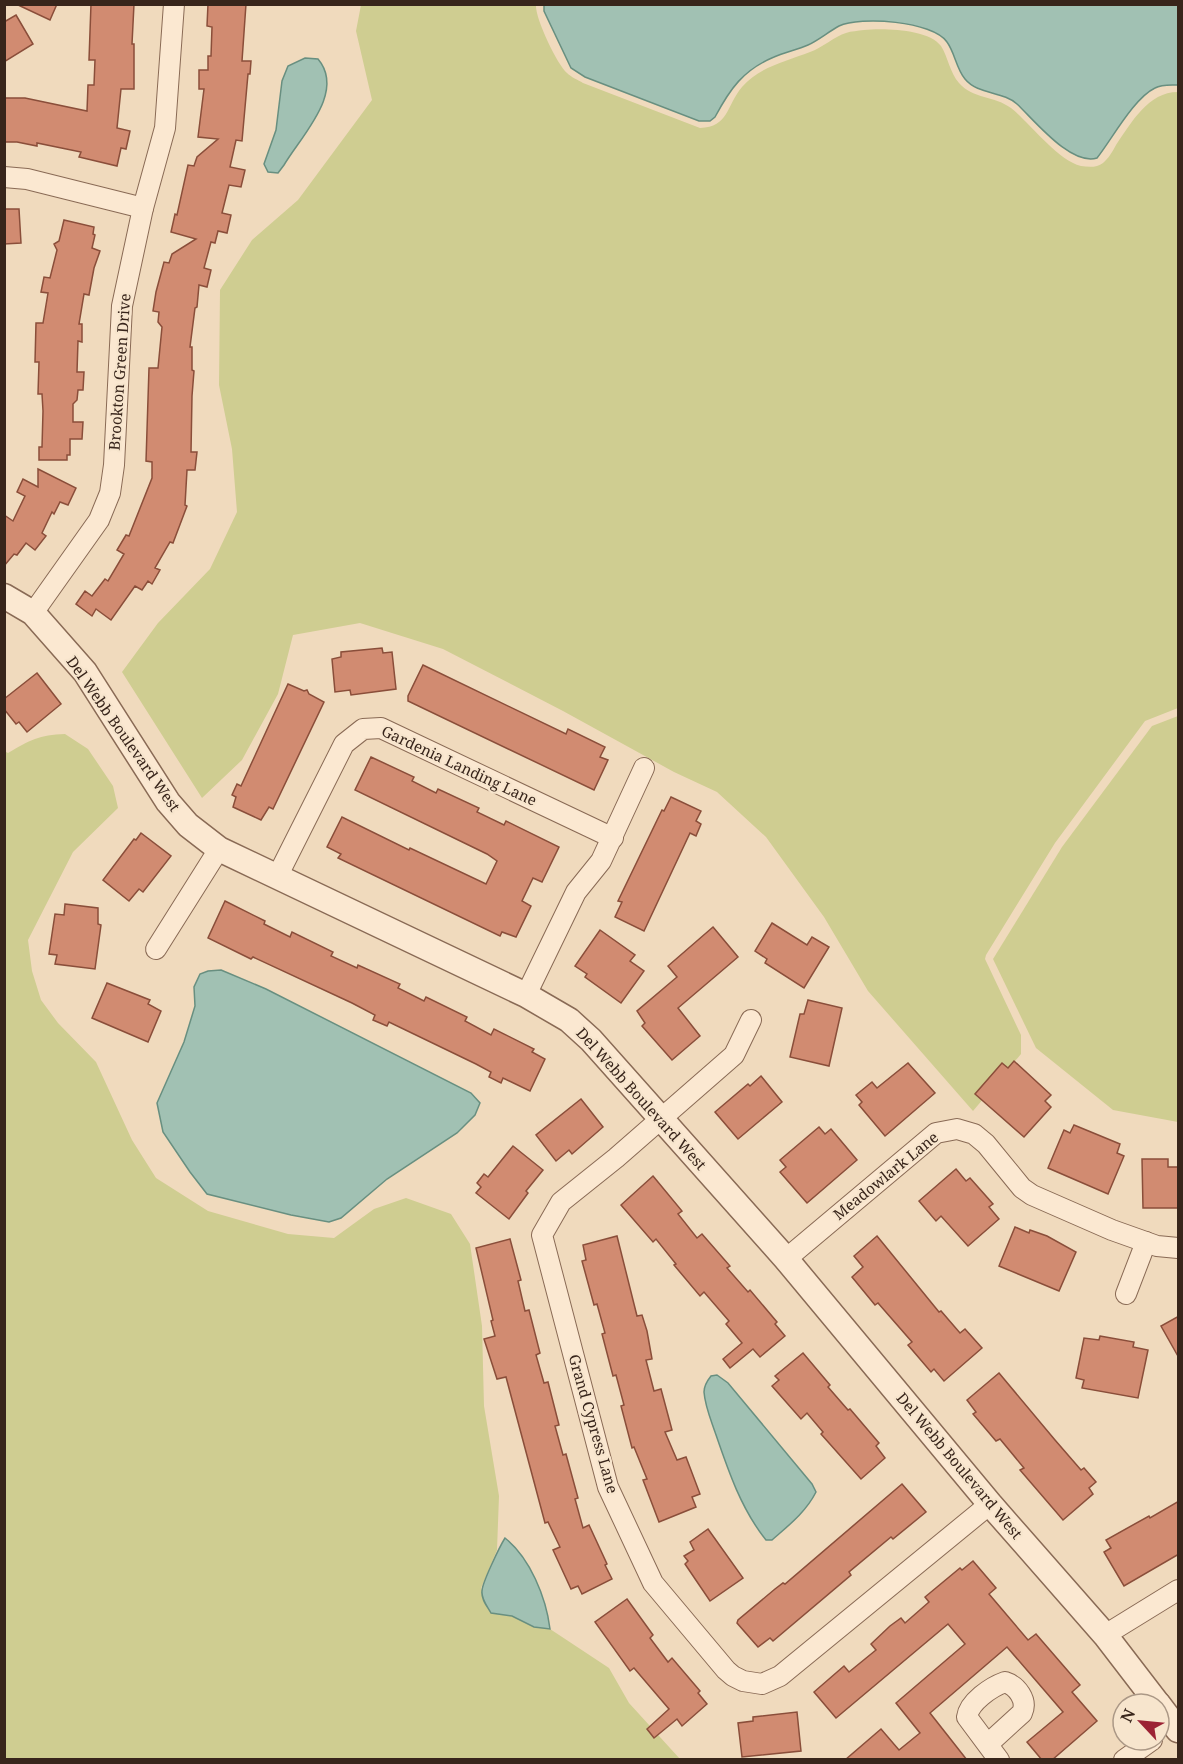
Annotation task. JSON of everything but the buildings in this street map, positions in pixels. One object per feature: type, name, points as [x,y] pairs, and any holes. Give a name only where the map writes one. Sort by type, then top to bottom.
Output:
[{"type":"street","name":"Brookton Green Drive","points":[[33,613],[99,520],[110,493],[114,465],[122,306],[143,208],[165,128],[174,4]]},
{"type":"street","points":[[4,177],[27,179],[143,208]]},
{"type":"street","name":"Del Webb Boulevard West","points":[[4,596],[33,613],[85,672],[168,802],[188,825],[219,849],[526,995],[569,1020],[591,1040],[786,1259],[990,1504],[1105,1635],[1150,1692]]},
{"type":"street","name":"Gardenia Landing Lane","points":[[277,877],[344,744],[363,729],[381,728],[613,838]]},
{"type":"street","points":[[526,995],[571,900],[602,861],[644,768]]},
{"type":"street","points":[[156,949],[219,849]]},
{"type":"street","name":"Grand Cypress Lane","points":[[751,1020],[734,1055],[661,1120],[561,1202],[542,1235],[608,1487],[653,1583],[726,1670],[743,1681],[753,1684],[771,1681],[990,1504]]},
{"type":"street","name":"Meadowlark Lane","points":[[786,1259],[936,1133],[947,1130],[966,1130],[974,1134],[986,1144],[1016,1181],[1032,1194],[1112,1230],[1157,1246],[1179,1248]]},
{"type":"street","points":[[1125,1294],[1146,1242]]},
{"type":"street","points":[[1105,1635],[1179,1590]]},
{"type":"shaded area","points":[[361,5],[536,5],[547,40],[569,74],[583,83],[700,128],[709,127],[722,120],[742,87],[757,74],[774,65],[815,50],[842,35],[864,30],[905,31],[935,40],[941,46],[959,83],[977,95],[998,101],[1011,108],[1053,149],[1081,166],[1101,165],[1109,157],[1128,127],[1149,103],[1167,93],[1178,92],[1178,708],[1145,721],[1055,843],[986,955],[985,959],[1021,1035],[1021,1054],[973,1111],[868,991],[824,917],[766,837],[717,792],[674,772],[443,649],[360,623],[293,635],[278,694],[242,760],[202,798],[122,672],[158,623],[210,569],[237,512],[232,449],[219,385],[220,290],[252,240],[298,200],[372,100],[356,31]]},
{"type":"shaded area","points":[[544,5],[1178,5],[1178,85],[1161,86],[1147,93],[1131,110],[1097,158],[1087,159],[1065,149],[1011,100],[970,84],[962,75],[947,42],[939,35],[927,29],[896,22],[863,21],[839,26],[808,45],[763,62],[738,81],[715,117],[710,121],[699,121],[585,77],[571,68],[544,11]]},
{"type":"shaded area","points":[[305,58],[318,59],[325,72],[327,85],[324,99],[310,127],[278,173],[268,172],[264,164],[276,130],[282,81],[288,66]]},
{"type":"shaded area","points":[[1178,716],[1178,1122],[1113,1110],[1036,1048],[993,959],[1062,847],[1152,726]]},
{"type":"shaded area","points":[[65,734],[88,749],[113,786],[118,808],[73,852],[28,940],[32,971],[41,1000],[58,1023],[96,1062],[132,1140],[156,1178],[208,1211],[288,1234],[334,1238],[374,1209],[406,1198],[451,1214],[470,1244],[482,1326],[484,1406],[499,1496],[497,1550],[481,1588],[491,1613],[512,1616],[534,1627],[550,1629],[609,1668],[629,1703],[680,1759],[5,1759],[4,751],[8,753],[41,737]]},
{"type":"shaded area","points":[[221,970],[266,989],[471,1093],[480,1103],[475,1115],[457,1133],[387,1179],[341,1218],[329,1222],[207,1194],[163,1132],[157,1103],[184,1042],[195,1006],[194,987],[200,974]]},
{"type":"shaded area","points":[[717,1375],[728,1383],[812,1484],[816,1492],[802,1512],[772,1540],[766,1540],[742,1502],[710,1418],[704,1390],[711,1376]]},
{"type":"shaded area","points":[[505,1538],[522,1556],[541,1591],[550,1629],[534,1627],[512,1616],[491,1613],[485,1602],[482,1594],[483,1587]]}]
